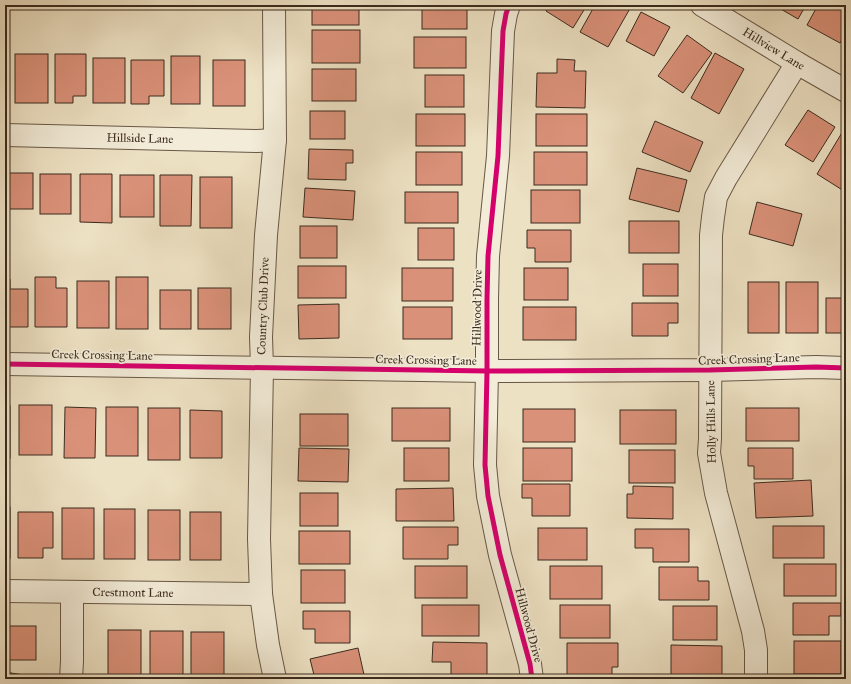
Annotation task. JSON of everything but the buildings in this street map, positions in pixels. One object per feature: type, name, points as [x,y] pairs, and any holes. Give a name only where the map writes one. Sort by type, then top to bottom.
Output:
[{"type":"street","name":"Country Club Drive","points":[[274,5],[275,140],[266,235],[261,337],[262,367],[259,539],[261,594],[268,645],[275,679]]},
{"type":"street","name":"Hillwood Drive","points":[[509,5],[503,31],[498,156],[488,256],[485,465],[488,496],[500,554],[530,664],[532,679]]},
{"type":"street","name":"Hillview Lane","points":[[702,5],[846,91]]},
{"type":"street","name":"Holly Hills Lane","points":[[756,679],[756,650],[753,630],[716,493],[709,453],[711,235],[716,197],[726,178],[797,63]]},
{"type":"street","name":"Hillside Lane","points":[[5,135],[257,141],[275,140]]},
{"type":"street","name":"Creek Crossing Lane","points":[[5,364],[487,371],[710,370],[816,367],[846,368]]},
{"type":"street","name":"Crestmont Lane","points":[[5,591],[261,594]]},
{"type":"street","points":[[71,679],[72,592]]},
{"type":"cycle path","points":[[509,5],[503,31],[498,156],[488,256],[485,465],[488,496],[500,555],[530,664],[532,679]]},
{"type":"cycle path","points":[[5,364],[487,371],[710,370],[816,367],[846,368]]}]
